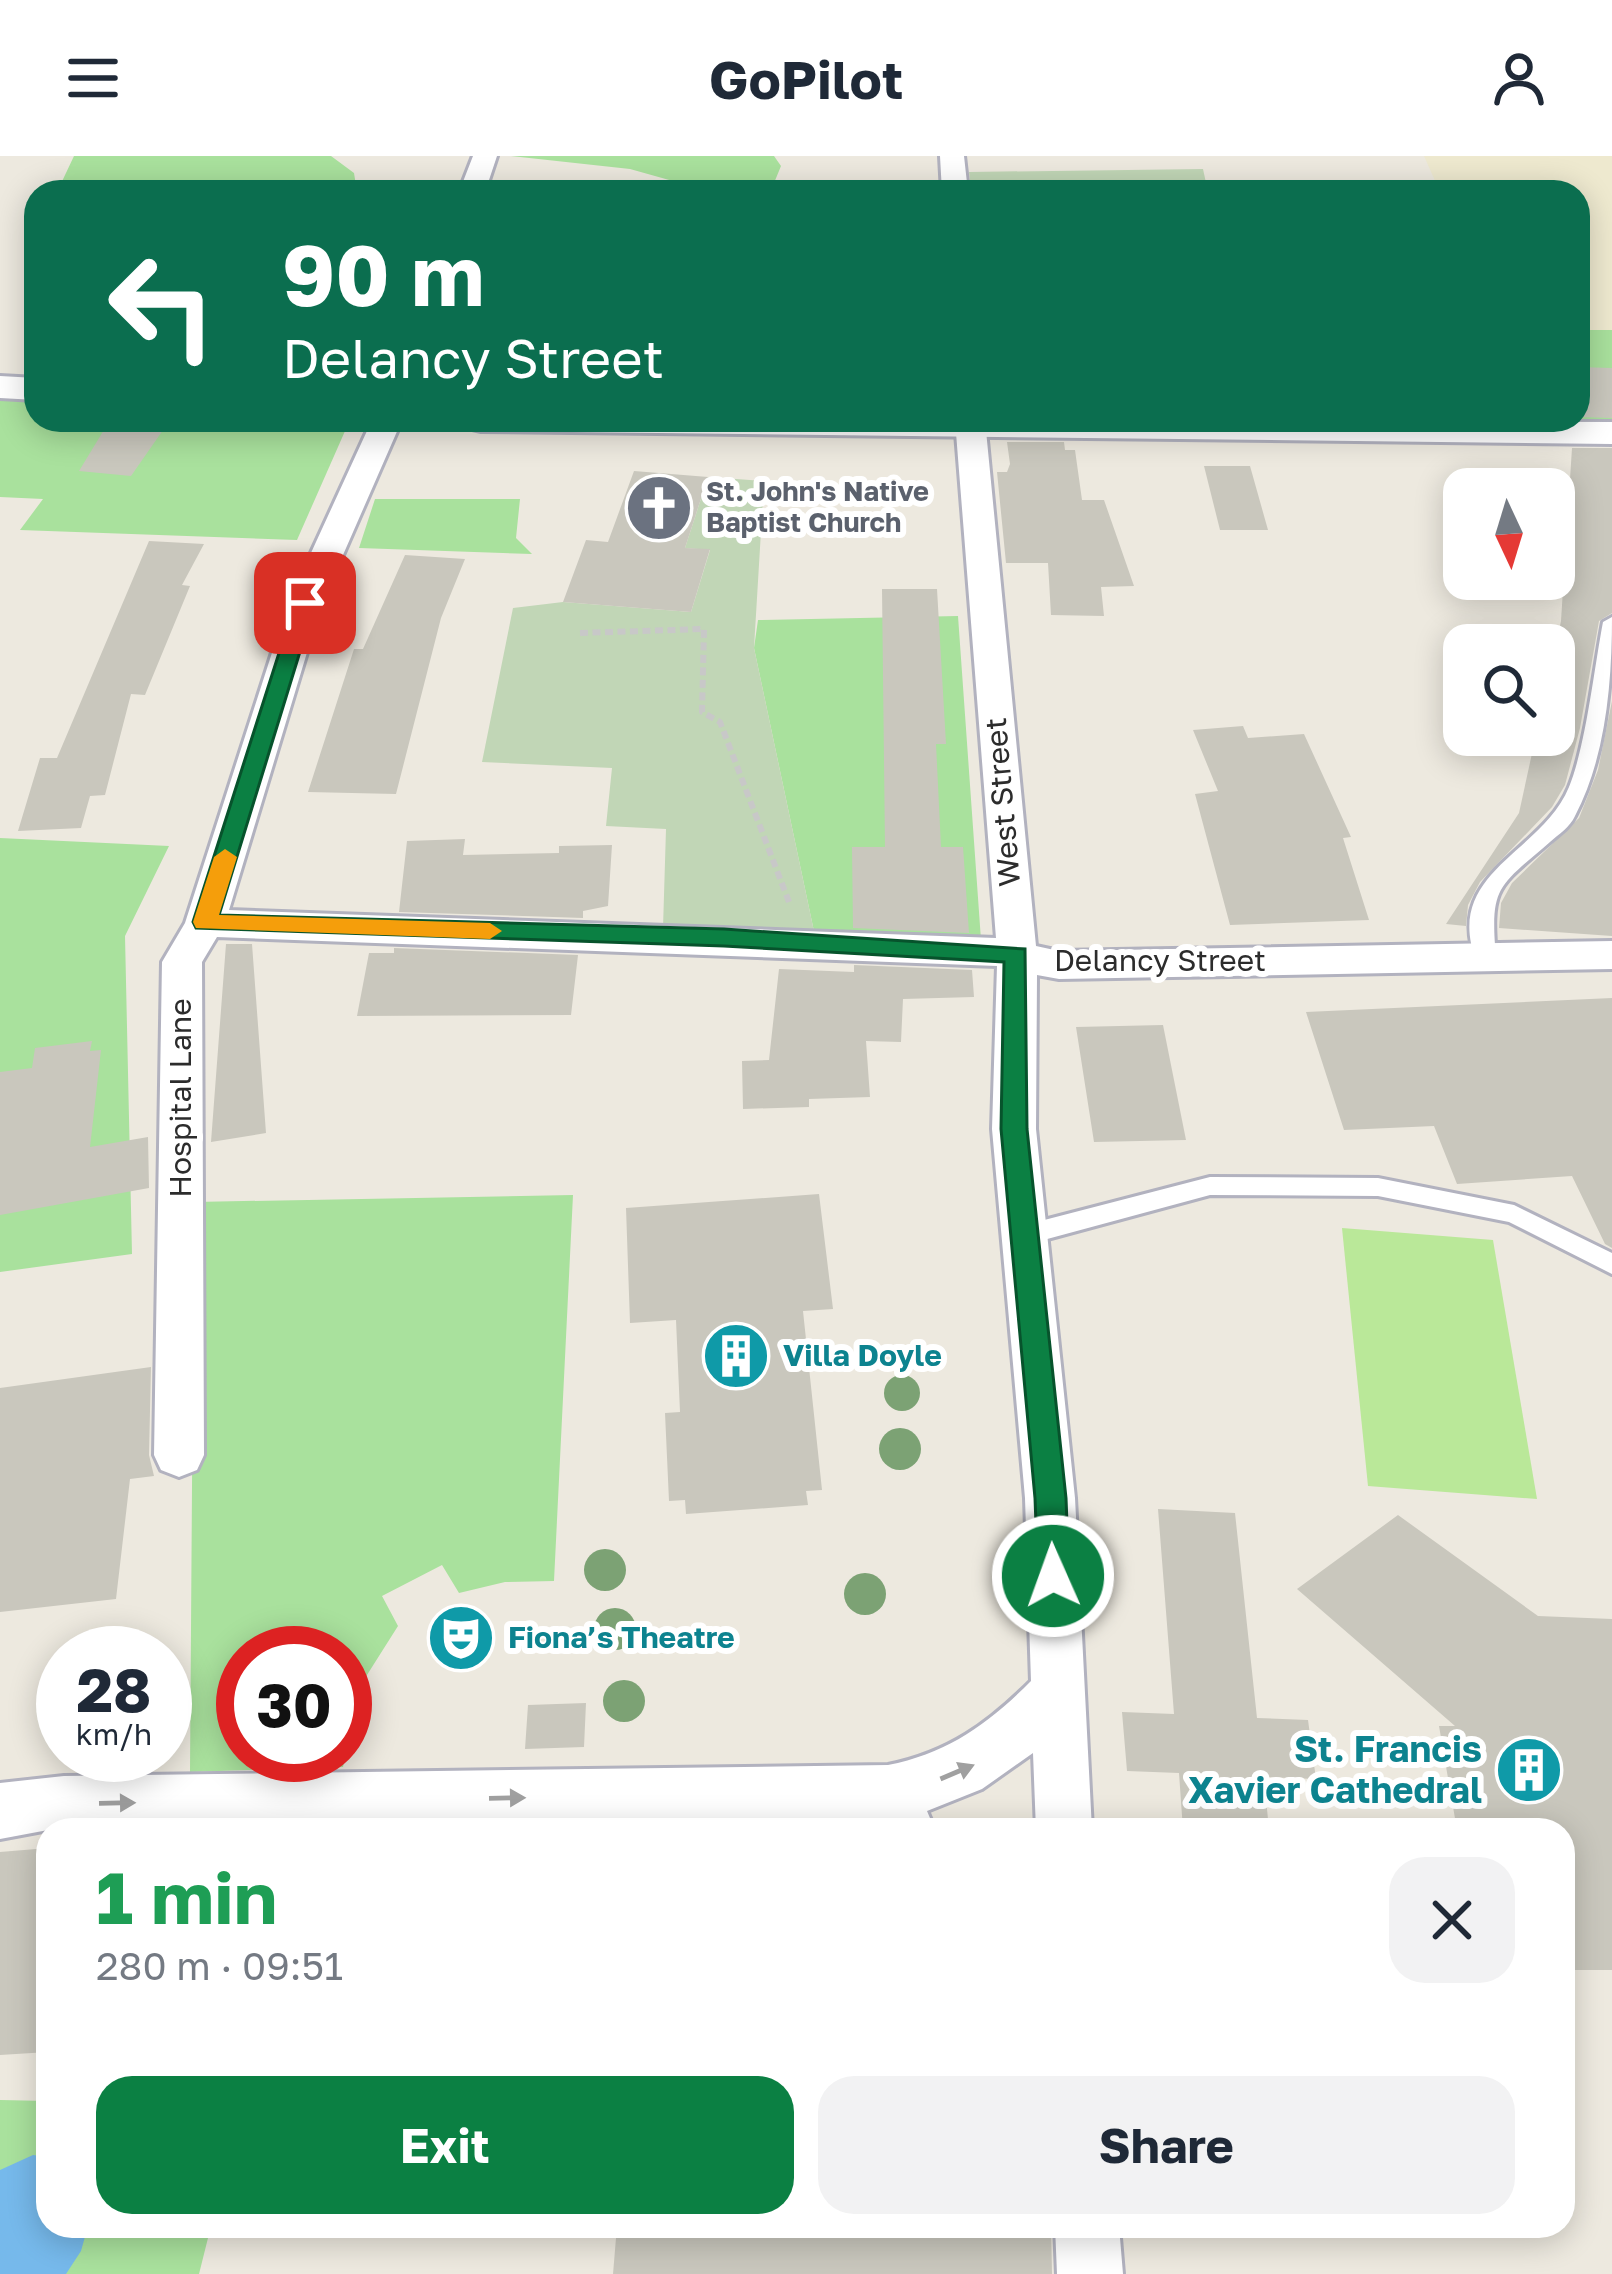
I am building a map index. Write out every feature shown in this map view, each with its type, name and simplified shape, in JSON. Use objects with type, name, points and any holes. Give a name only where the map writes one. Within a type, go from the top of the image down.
[{"type":"street","name":"Hospital Lane","points":[[179,1455],[182,962],[205,922],[305,603],[382,432]]},
{"type":"street","name":"West Street","points":[[972,432],[1017,955],[1014,1129],[1050,1498],[1063,1818]]},
{"type":"street","points":[[1548,432],[1612,433]]},
{"type":"street","name":"Delancy Street","points":[[205,922],[805,943],[1017,955],[1059,965],[1612,955]]},
{"type":"street","points":[[0,1811],[64,1804],[844,1795],[910,1789],[983,1761],[1057,1692]]},
{"type":"street","points":[[844,1795],[885,1818]]},
{"type":"street","points":[[1088,2238],[1090,2274]]},
{"type":"lane","points":[[1485,958],[1481,908],[1498,876],[1564,819],[1581,782],[1612,622]]},
{"type":"lane","points":[[1024,1235],[1210,1186],[1378,1186],[1514,1214],[1612,1264]]},
{"type":"path","points":[[580,633],[704,629],[702,712],[720,722],[805,943]]},
{"type":"shaded area","points":[[1424,156],[1612,156],[1612,330],[1590,330],[1590,180],[1435,180]]},
{"type":"green space","points":[[74,156],[331,156],[354,173],[355,180],[63,180]]},
{"type":"green space","points":[[511,156],[774,156],[781,166],[775,180],[669,180],[630,169]]},
{"type":"green space","points":[[1203,169],[1205,180],[970,180],[969,172]]},
{"type":"green space","points":[[1590,330],[1612,330],[1612,420],[1590,420]]},
{"type":"green space","points":[[0,397],[24,399],[24,432],[345,432],[297,540],[20,530],[43,499],[0,497]]},
{"type":"green space","points":[[708,477],[764,481],[754,648],[815,936],[663,928],[666,829],[606,826],[612,768],[482,762],[513,608],[563,602],[691,612],[710,550],[685,548]]},
{"type":"green space","points":[[375,499],[520,499],[516,538],[532,554],[359,548]]},
{"type":"green space","points":[[958,616],[981,940],[815,936],[754,648],[758,620]]},
{"type":"green space","points":[[0,838],[169,846],[125,936],[132,1254],[0,1272]]},
{"type":"green space","points":[[573,1195],[554,1581],[505,1582],[459,1593],[442,1565],[382,1596],[398,1626],[372,1667],[372,1626],[216,1626],[216,1771],[192,1772],[194,1202]]},
{"type":"green space","points":[[1342,1228],[1493,1240],[1537,1499],[1368,1486]]},
{"type":"green space","points":[[0,2100],[36,2101],[36,2238],[208,2238],[199,2274],[0,2274]]},
{"type":"water","points":[[36,2155],[36,2238],[85,2238],[66,2274],[0,2274],[0,2170]]},
{"type":"building","points":[[1590,367],[1612,368],[1612,418],[1590,417]]},
{"type":"building","points":[[103,432],[162,432],[131,476],[79,471]]},
{"type":"building","points":[[1007,442],[1064,442],[1065,450],[1075,450],[1082,500],[1104,500],[1134,586],[1101,587],[1104,616],[1051,615],[1048,563],[1006,563],[997,472],[1007,472],[1010,464]]},
{"type":"building","points":[[1572,448],[1612,448],[1612,613],[1599,621],[1575,747],[1575,624],[1560,624],[1562,600],[1575,600],[1575,468],[1571,468]]},
{"type":"building","points":[[1204,466],[1250,466],[1268,530],[1220,530]]},
{"type":"building","name":"St. John's Native Baptist Church","points":[[634,471],[708,477],[685,548],[710,549],[691,612],[563,602],[586,540],[608,542]]},
{"type":"building","points":[[149,541],[204,544],[182,585],[190,586],[145,695],[131,694],[105,795],[90,796],[81,828],[18,831],[40,758],[57,758]]},
{"type":"building","points":[[405,555],[465,559],[441,618],[396,794],[308,792],[354,649],[363,649]]},
{"type":"building","points":[[882,589],[937,589],[946,744],[936,744],[941,847],[963,847],[969,933],[853,928],[852,847],[885,847]]},
{"type":"building","points":[[1612,701],[1612,936],[1499,928],[1501,903],[1512,883],[1579,818],[1598,770]]},
{"type":"building","points":[[1243,726],[1248,738],[1304,734],[1351,837],[1343,838],[1369,920],[1230,925],[1195,794],[1218,791],[1193,730]]},
{"type":"building","points":[[1531,756],[1573,756],[1565,785],[1552,807],[1480,882],[1468,905],[1466,926],[1446,924],[1519,813]]},
{"type":"building","points":[[465,839],[463,855],[559,853],[559,846],[612,845],[608,906],[583,911],[583,918],[399,912],[407,841]]},
{"type":"building","points":[[226,944],[252,944],[266,1133],[211,1142]]},
{"type":"building","points":[[394,948],[578,955],[571,1015],[357,1016],[369,953],[394,953]]},
{"type":"building","points":[[854,965],[972,970],[974,997],[903,999],[901,1042],[866,1041],[870,1097],[809,1099],[809,1107],[743,1109],[742,1061],[769,1060],[779,969],[854,972]]},
{"type":"building","points":[[1612,998],[1612,1248],[1605,1244],[1572,1176],[1457,1184],[1434,1126],[1344,1130],[1306,1012]]},
{"type":"building","points":[[1163,1025],[1186,1140],[1094,1142],[1076,1027]]},
{"type":"building","points":[[92,1041],[90,1051],[101,1050],[90,1147],[148,1137],[149,1188],[0,1215],[0,1072],[32,1068],[35,1048]]},
{"type":"building","name":"Villa Doyle","points":[[819,1194],[833,1309],[803,1311],[822,1490],[806,1491],[808,1505],[686,1514],[685,1500],[669,1501],[665,1413],[680,1412],[676,1320],[630,1323],[626,1208]]},
{"type":"building","points":[[151,1367],[149,1455],[154,1476],[130,1479],[116,1599],[0,1612],[0,1388]]},
{"type":"building","points":[[1158,1509],[1235,1513],[1257,1718],[1308,1720],[1316,1779],[1264,1777],[1268,1818],[1182,1818],[1179,1773],[1127,1771],[1122,1712],[1174,1714]]},
{"type":"building","name":"St. Francis Xavier Cathedral","points":[[1398,1515],[1538,1616],[1612,1619],[1612,1970],[1575,1970],[1575,1818],[1455,1818],[1439,1726],[1455,1726],[1297,1589]]},
{"type":"building","points":[[586,1703],[584,1747],[525,1749],[528,1705]]},
{"type":"building","points":[[36,1849],[36,2053],[0,2055],[0,1852]]},
{"type":"building","points":[[616,2238],[1051,2238],[1052,2274],[613,2274]]},
{"type":"slow traffic","points":[[225,857],[205,922],[490,931]]},
{"type":"place","name":"St. John's Native Baptist Church","points":[[659,508]]},
{"type":"place","name":"Villa Doyle","points":[[736,1356]]},
{"type":"place","name":"Fiona’s Theatre","points":[[461,1638]]},
{"type":"place","name":"St. Francis Xavier Cathedral","points":[[1529,1770]]},
{"type":"route","points":[[305,603],[205,922],[724,938],[1017,955],[1014,1129],[1050,1498],[1053,1576]]}]
